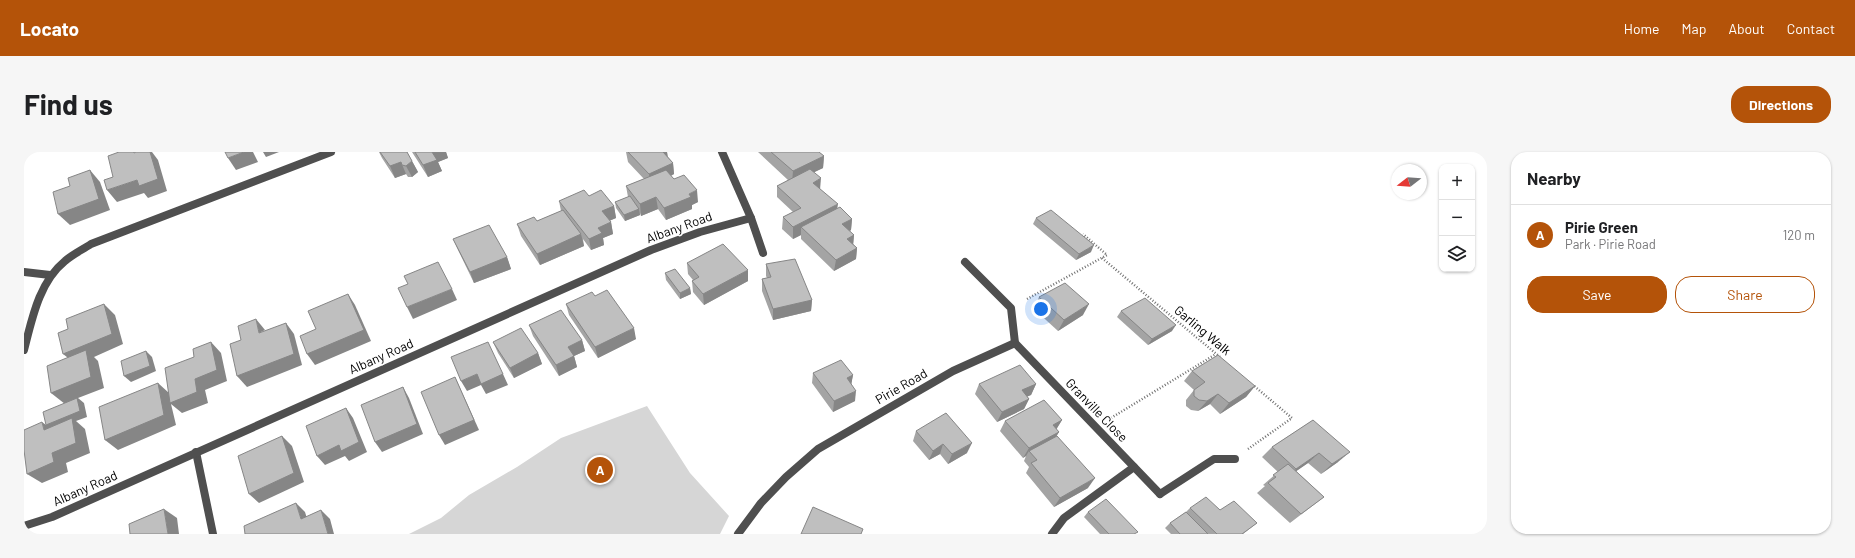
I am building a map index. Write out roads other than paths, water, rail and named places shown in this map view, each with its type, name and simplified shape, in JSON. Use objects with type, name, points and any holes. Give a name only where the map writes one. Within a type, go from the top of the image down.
[{"type":"street","points":[[24,350],[41,293],[50,275],[64,261],[91,244],[331,152]]},
{"type":"street","points":[[722,152],[751,218],[763,253]]},
{"type":"street","name":"Albany Road","points":[[24,526],[52,517],[651,250],[700,232],[751,218]]},
{"type":"street","points":[[965,262],[1011,308],[1016,343]]},
{"type":"street","points":[[24,272],[50,275]]},
{"type":"street","name":"Granville Close","points":[[1016,343],[1095,428],[1160,494],[1214,459],[1235,459]]},
{"type":"street","name":"Pirie Road","points":[[738,534],[761,503],[786,477],[818,450],[952,371],[1016,343]]},
{"type":"street","points":[[196,452],[213,534]]},
{"type":"street","points":[[1052,534],[1064,518],[1134,467]]},
{"type":"place","name":"Pirie Green","points":[[600,470]]}]
